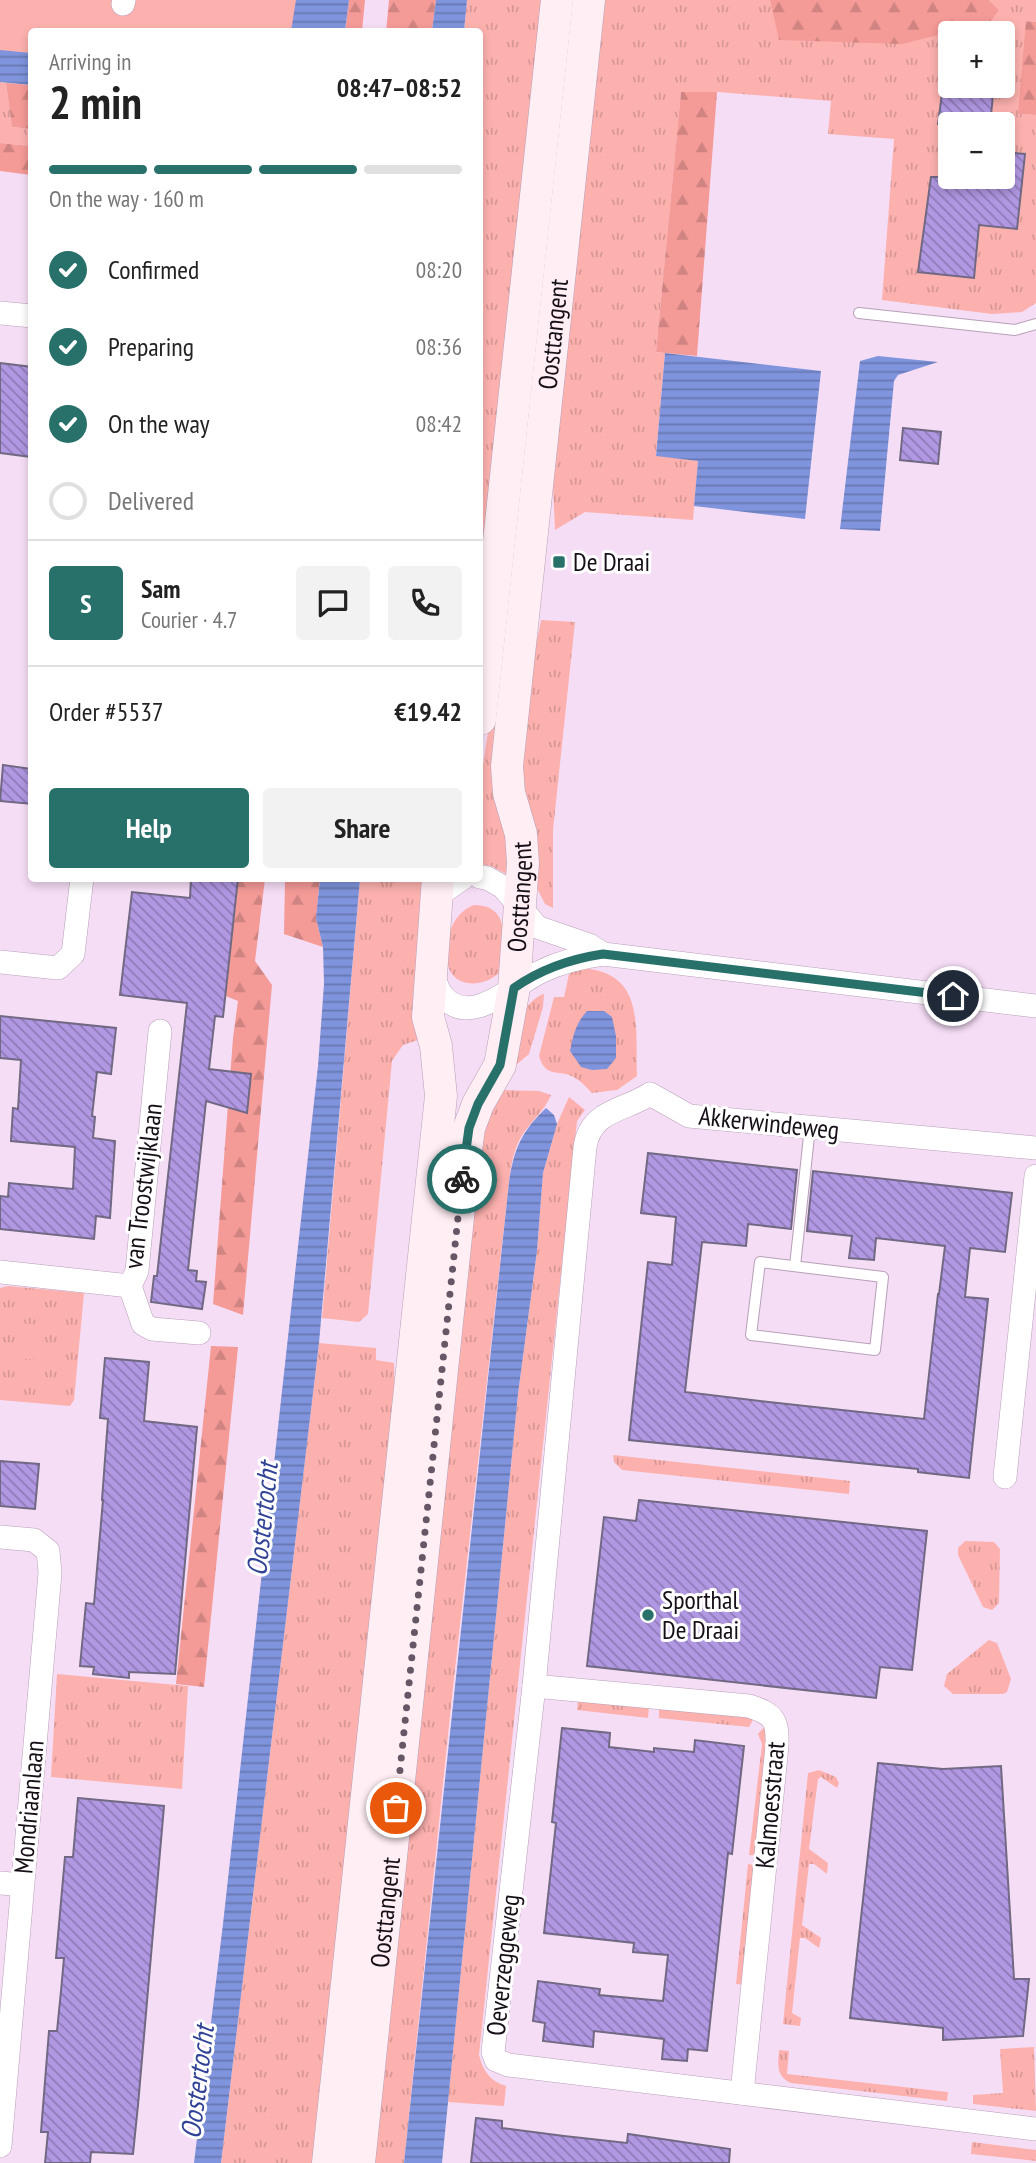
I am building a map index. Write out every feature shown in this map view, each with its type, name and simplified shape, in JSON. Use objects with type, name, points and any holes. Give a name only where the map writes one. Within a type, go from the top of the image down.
[{"type":"main road","name":"Oosttangent","points":[[483,691],[556,0]]},
{"type":"main road","name":"Oosttangent","points":[[359,2163],[462,1179],[469,1128],[478,1104],[500,1065],[514,988],[523,863],[521,834],[509,793],[507,766],[589,0]]},
{"type":"main road","name":"Oosttangent","points":[[328,2163],[441,1097],[436,1046],[428,1017],[438,887]]},
{"type":"street","points":[[0,313],[28,316]]},
{"type":"street","points":[[483,877],[503,887],[537,927],[589,945],[603,954]]},
{"type":"street","points":[[0,962],[58,968],[73,954],[82,882]]},
{"type":"street","points":[[431,968],[441,994],[458,1006],[470,1008],[484,1006],[542,971],[568,961],[603,954],[1036,1006]]},
{"type":"street","name":"van Troostwijklaan","points":[[160,1031],[137,1271],[130,1286],[143,1324],[152,1329],[199,1332]]},
{"type":"street","name":"Akkerwindeweg","points":[[557,1452],[585,1147],[590,1130],[610,1112],[635,1104],[650,1094],[689,1116],[1036,1149]]},
{"type":"street","points":[[1005,1477],[1036,1176]]},
{"type":"street","points":[[0,1272],[130,1286]]},
{"type":"street","name":"Oeverzeggeweg","points":[[557,1452],[534,1686],[493,2044],[496,2060],[508,2065],[1036,2129]]},
{"type":"street","name":"Mondriaanlaan","points":[[0,1537],[34,1540],[48,1551],[50,1573],[11,1884],[0,2146]]},
{"type":"street","name":"Kalmoesstraat","points":[[534,1686],[749,1706],[765,1711],[774,1719],[778,1731],[742,2093]]},
{"type":"lane","points":[[859,313],[1015,330],[1036,324]]},
{"type":"lane","points":[[795,1266],[810,1128]]},
{"type":"lane","points":[[760,1262],[795,1266],[883,1277],[874,1350],[751,1335],[760,1262]]},
{"type":"green space","points":[[0,0],[335,0],[334,28],[28,28],[28,77],[0,73]]},
{"type":"green space","points":[[349,0],[365,0],[362,28],[346,28]]},
{"type":"green space","points":[[389,0],[436,0],[432,28],[386,28]]},
{"type":"green space","points":[[467,0],[547,0],[483,598],[483,28],[464,28]]},
{"type":"green space","points":[[603,0],[770,0],[780,40],[999,10],[989,0],[1036,0],[1036,22],[1027,21],[1019,114],[1036,115],[1036,303],[1022,312],[992,314],[882,300],[894,139],[828,134],[831,101],[717,92],[681,92],[656,352],[665,353],[656,455],[698,461],[693,520],[585,512],[555,530],[552,464]]},
{"type":"green space","points":[[770,0],[989,0],[999,10],[991,21],[938,21],[938,35],[902,44],[779,40]]},
{"type":"green space","points":[[1026,21],[1036,22],[1036,115],[1018,114]]},
{"type":"green space","points":[[0,82],[6,83],[12,127],[28,129],[28,146],[0,143]]},
{"type":"green space","points":[[6,83],[28,85],[28,129],[12,127]]},
{"type":"green space","points":[[681,92],[717,92],[697,356],[656,352]]},
{"type":"green space","points":[[0,143],[28,146],[28,175],[0,171]]},
{"type":"green space","points":[[541,620],[575,622],[553,830],[553,908],[545,904],[535,884],[516,746]]},
{"type":"green space","points":[[489,725],[505,727],[512,837],[508,875],[483,865],[483,765]]},
{"type":"green space","points":[[226,882],[265,882],[255,961],[272,985],[243,1315],[213,1304],[238,1001],[211,990]]},
{"type":"green space","points":[[285,882],[320,882],[316,918],[323,947],[284,934]]},
{"type":"green space","points":[[360,882],[424,882],[413,997],[413,1014],[421,1039],[403,1045],[392,1061],[368,1314],[359,1322],[322,1318]]},
{"type":"green space","points":[[474,905],[487,907],[495,912],[501,920],[503,940],[499,973],[485,981],[468,983],[455,977],[450,970],[446,953],[448,936],[455,921],[460,914]]},
{"type":"green space","points":[[581,968],[602,972],[617,980],[627,991],[633,1005],[637,1076],[617,1090],[592,1093],[575,1078],[545,1068],[539,1056],[554,997],[564,997],[569,974]]},
{"type":"green space","points":[[544,994],[543,1007],[529,1054],[509,1071],[522,1016],[535,999]]},
{"type":"green space","points":[[503,1090],[539,1091],[551,1095],[518,1142],[510,1176],[404,2163],[372,2163],[481,1132]]},
{"type":"green space","points":[[569,1097],[585,1110],[577,1121],[479,2055],[488,2075],[506,2086],[504,2106],[448,2102],[518,1394],[537,1251],[543,1173],[557,1124]]},
{"type":"green space","points":[[8,1286],[84,1293],[74,1400],[70,1406],[0,1400],[0,1288]]},
{"type":"green space","points":[[18,1323],[44,1325],[41,1360],[15,1358]]},
{"type":"green space","points":[[319,1343],[376,1348],[376,1360],[394,1363],[395,1418],[316,2163],[221,2163]]},
{"type":"green space","points":[[211,1346],[238,1347],[204,1687],[176,1684]]},
{"type":"green space","points":[[613,1455],[850,1481],[849,1494],[622,1470],[614,1462]]},
{"type":"green space","points":[[965,1541],[994,1542],[1000,1549],[999,1603],[992,1610],[983,1607],[958,1555],[958,1548]]},
{"type":"green space","points":[[989,1640],[997,1643],[1011,1679],[1007,1692],[953,1694],[944,1686],[947,1674]]},
{"type":"green space","points":[[57,1674],[188,1686],[182,1789],[51,1777]]},
{"type":"green space","points":[[578,1698],[649,1706],[648,1718],[577,1710]]},
{"type":"green space","points":[[659,1708],[754,1718],[749,1727],[659,1718]]},
{"type":"green space","points":[[765,1726],[771,1734],[760,1856],[749,1855],[762,1744],[758,1734]]},
{"type":"green space","points":[[819,1770],[836,1777],[839,1783],[837,1788],[821,1777],[818,1779],[809,1849],[828,1863],[827,1874],[814,1864],[809,1864],[802,1925],[821,1938],[819,1948],[805,1938],[800,1938],[792,2013],[801,2018],[800,2026],[783,2024],[808,1773]]},
{"type":"green space","points":[[748,1864],[759,1866],[746,1985],[736,1984]]},
{"type":"green space","points":[[1034,2047],[1036,2111],[973,2104],[973,2095],[1003,2093],[1000,2049]]},
{"type":"green space","points":[[779,2050],[789,2051],[787,2074],[948,2092],[947,2101],[791,2083],[780,2073]]},
{"type":"green space","points":[[972,2142],[1036,2150],[1036,2161],[971,2154]]},
{"type":"water","points":[[296,0],[349,0],[345,28],[291,28]]},
{"type":"water","points":[[436,0],[467,0],[464,28],[432,28]]},
{"type":"water","points":[[0,50],[28,53],[28,85],[0,82]]},
{"type":"water","points":[[665,353],[821,371],[805,519],[694,506],[698,461],[656,456]]},
{"type":"water","points":[[878,356],[938,362],[898,375],[894,381],[880,531],[840,529],[860,361]]},
{"type":"water","points":[[320,882],[360,882],[319,1343],[221,2163],[194,2163],[318,1066],[324,984],[323,947],[316,918]]},
{"type":"water","points":[[587,1011],[604,1011],[612,1017],[616,1036],[616,1058],[607,1069],[592,1070],[581,1067],[570,1051],[578,1025]]},
{"type":"water","points":[[546,1108],[554,1115],[557,1124],[543,1173],[537,1251],[518,1394],[442,2163],[404,2163],[509,1182],[520,1142],[530,1125]]},
{"type":"building","points":[[941,98],[993,98],[991,112],[940,112]]},
{"type":"building","points":[[1015,153],[1025,154],[1017,229],[979,225],[974,278],[918,272],[931,177],[938,177],[938,189],[1015,189]]},
{"type":"building","points":[[0,363],[28,366],[28,456],[0,453]]},
{"type":"building","points":[[903,428],[941,432],[938,464],[900,460]]},
{"type":"building","points":[[3,765],[28,768],[28,804],[0,801]]},
{"type":"building","points":[[191,882],[238,882],[223,1017],[215,1016],[209,1069],[251,1074],[247,1113],[206,1101],[188,1270],[197,1271],[196,1281],[206,1282],[202,1309],[151,1302],[154,1276],[157,1276],[187,1003],[120,995],[132,892],[190,898]]},
{"type":"building","points":[[0,1016],[116,1028],[111,1074],[97,1072],[92,1116],[95,1117],[93,1138],[115,1141],[110,1218],[96,1216],[94,1239],[0,1229],[0,1196],[8,1197],[9,1183],[73,1189],[75,1147],[11,1141],[13,1108],[18,1109],[21,1060],[0,1058]]},
{"type":"building","points":[[648,1153],[797,1170],[791,1229],[748,1224],[746,1246],[702,1242],[685,1392],[760,1401],[924,1419],[945,1246],[876,1238],[874,1260],[849,1258],[852,1236],[807,1231],[813,1171],[1012,1193],[1005,1252],[970,1248],[965,1297],[988,1299],[969,1478],[918,1472],[918,1469],[629,1440],[648,1262],[672,1265],[676,1217],[641,1213]]},
{"type":"building","points":[[105,1358],[149,1362],[144,1421],[197,1427],[175,1674],[129,1672],[129,1678],[93,1674],[94,1667],[80,1666],[86,1603],[94,1604],[103,1500],[108,1419],[100,1418]]},
{"type":"building","points":[[0,1461],[39,1464],[35,1509],[0,1506]]},
{"type":"building","points":[[639,1500],[927,1531],[912,1670],[880,1667],[876,1698],[587,1666],[604,1517],[636,1521]]},
{"type":"building","points":[[562,1728],[610,1733],[609,1747],[654,1752],[654,1748],[694,1752],[695,1740],[744,1746],[732,1854],[728,1853],[707,2051],[688,2049],[687,2061],[662,2059],[664,2039],[594,2031],[593,2047],[543,2041],[545,2023],[533,2021],[538,1981],[600,1989],[599,1995],[663,2001],[668,1955],[633,1952],[634,1943],[544,1933],[556,1823],[552,1822]]},
{"type":"building","points":[[878,1763],[943,1769],[1001,1766],[1014,1979],[1029,1979],[1023,2036],[943,2040],[943,2028],[850,2018]]},
{"type":"building","points":[[78,1798],[164,1806],[138,2105],[133,2154],[91,2152],[90,2163],[45,2163],[48,2132],[41,2132],[49,2031],[57,2031],[64,1958],[56,1958],[65,1857],[73,1857]]},
{"type":"building","points":[[476,2118],[502,2121],[502,2128],[564,2136],[627,2143],[628,2134],[730,2149],[729,2163],[471,2163]]},
{"type":"way so far","points":[[396,1808],[462,1179]]},
{"type":"place","name":"De Draai","points":[[559,562]]},
{"type":"place","name":"Sporthal De Draai","points":[[648,1615]]},
{"type":"route","points":[[462,1179],[469,1128],[478,1104],[500,1065],[514,988],[528,978],[568,961],[603,954],[639,957],[953,996]]},
{"type":"water label","name":"Oostertocht","points":[[262,1519]]},
{"type":"water label","name":"Oostertocht","points":[[197,2082]]}]
